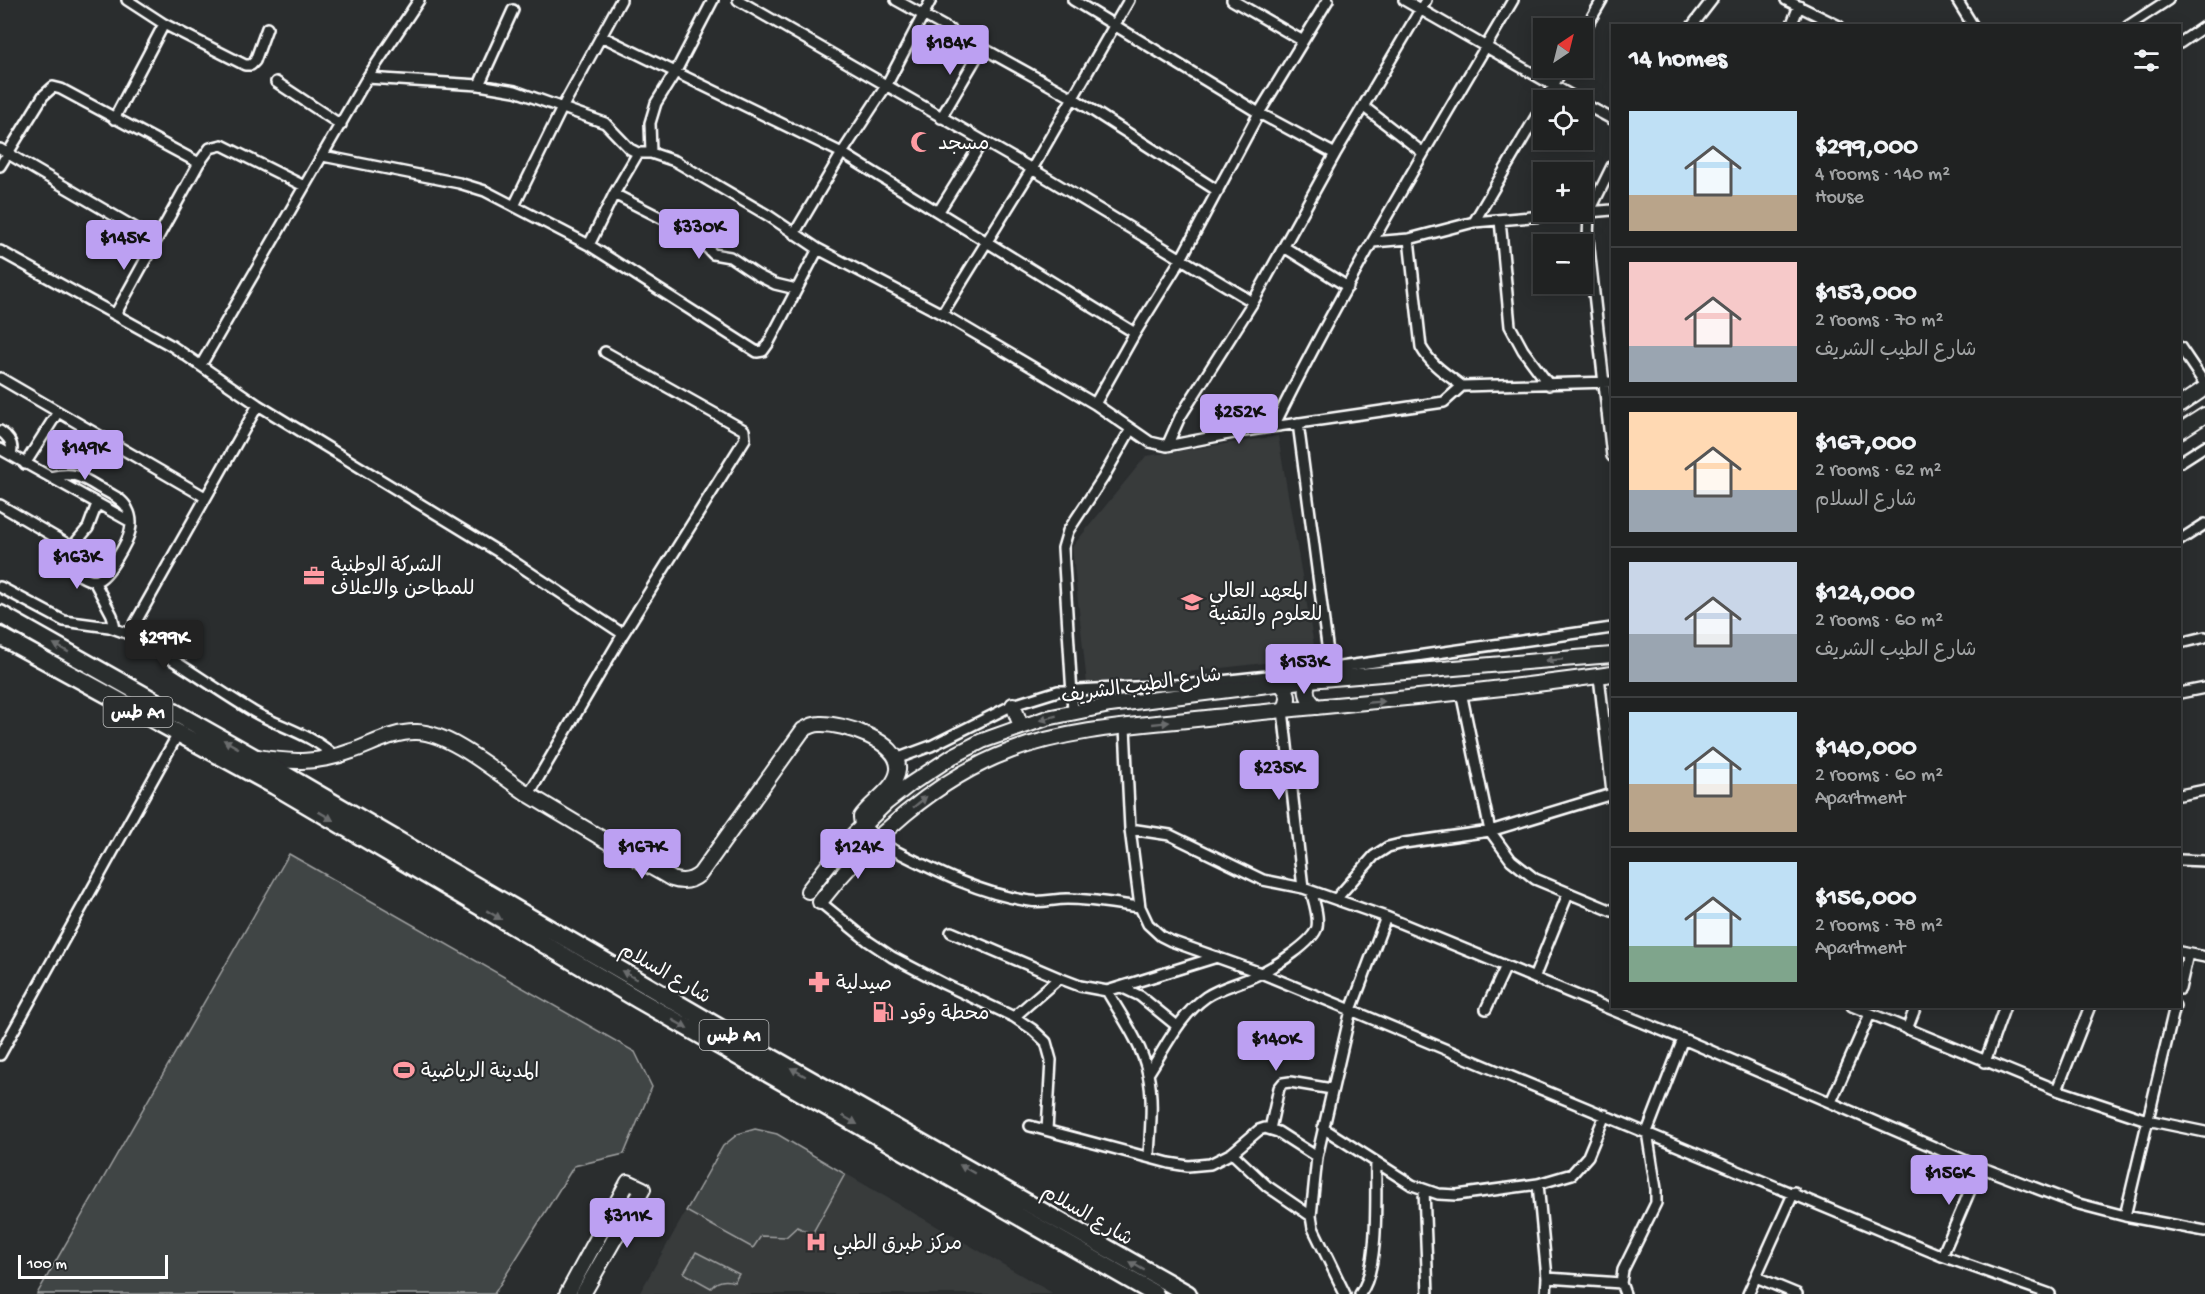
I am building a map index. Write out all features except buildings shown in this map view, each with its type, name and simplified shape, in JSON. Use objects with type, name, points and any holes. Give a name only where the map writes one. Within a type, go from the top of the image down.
[{"type":"highway","name":"طس A1","points":[[0,614],[252,756],[279,780]]},
{"type":"highway","name":"طس A1","points":[[0,636],[178,734],[279,780]]},
{"type":"highway","name":"شارع السلام","points":[[279,780],[639,1000],[1155,1294]]},
{"type":"highway","name":"شارع السلام","points":[[279,780],[1188,1294]]},
{"type":"main road","points":[[2181,404],[2205,386]]},
{"type":"main road","points":[[2181,430],[2205,415]]},
{"type":"main road","name":"شارع الطيب الشريف","points":[[808,891],[840,849],[897,794],[932,769],[982,741],[1021,726],[1073,711],[1309,680],[1611,655]]},
{"type":"main road","name":"شارع الطيب الشريف","points":[[820,902],[843,873],[928,796],[1000,755],[1063,735],[1283,710],[1428,698],[1606,675]]},
{"type":"main road","points":[[1309,680],[1306,692],[1308,698],[1317,707]]},
{"type":"main road","points":[[1280,684],[1286,689],[1288,696],[1283,710]]},
{"type":"main road","points":[[1013,705],[1021,726]]},
{"type":"main road","points":[[252,756],[298,762],[335,756],[394,735],[410,732],[428,733],[455,745],[529,794],[672,879],[687,881],[696,877],[703,870],[800,734],[807,727],[822,724],[864,734],[886,745],[896,759],[898,766],[895,779],[863,814],[861,821],[862,826],[876,841]]},
{"type":"main road","points":[[567,1294],[628,1182],[643,1189],[583,1294]]},
{"type":"street","points":[[127,0],[164,24],[245,65],[251,65],[255,61],[267,28]]},
{"type":"street","points":[[201,365],[367,78],[419,0]]},
{"type":"street","points":[[514,206],[562,108],[621,0]]},
{"type":"street","points":[[651,153],[652,115],[662,91],[676,71],[713,0]]},
{"type":"street","points":[[738,0],[1032,169],[1253,302]]},
{"type":"street","points":[[896,0],[1073,98],[1218,191]]},
{"type":"street","points":[[794,234],[842,153],[886,86],[931,0]]},
{"type":"street","points":[[1073,0],[1259,113],[1335,154]]},
{"type":"street","points":[[942,314],[1032,169],[1129,0]]},
{"type":"street","points":[[1232,0],[1303,41]]},
{"type":"street","points":[[1095,404],[1180,259],[1259,113],[1328,0]]},
{"type":"street","points":[[1404,0],[1560,90]]},
{"type":"street","points":[[1167,446],[1180,417],[1253,302],[1335,154],[1426,0]]},
{"type":"street","points":[[1274,426],[1306,360],[1422,152],[1513,0]]},
{"type":"street","points":[[1591,18],[1602,0]]},
{"type":"street","points":[[1694,24],[1712,0]]},
{"type":"street","points":[[1786,0],[1835,24]]},
{"type":"street","points":[[1957,0],[1971,24]]},
{"type":"street","points":[[2130,24],[2156,3],[2168,0]]},
{"type":"street","points":[[1792,24],[1799,6]]},
{"type":"street","points":[[479,85],[513,10]]},
{"type":"street","points":[[114,119],[164,24]]},
{"type":"street","points":[[2181,42],[2205,27]]},
{"type":"street","points":[[601,36],[842,153],[1135,333]]},
{"type":"street","points":[[941,118],[982,48]]},
{"type":"street","points":[[367,78],[479,85],[515,91],[608,125],[625,145],[638,153],[651,153],[675,161],[769,216],[818,249],[942,314],[1095,404],[1150,442],[1167,446],[1274,426],[1444,402],[1462,386]]},
{"type":"street","points":[[1551,90],[1557,78]]},
{"type":"street","points":[[276,82],[340,125]]},
{"type":"street","points":[[0,166],[3,151],[43,96],[53,87],[61,89],[199,164]]},
{"type":"street","points":[[1364,107],[1422,152]]},
{"type":"street","points":[[1593,109],[1611,118]]},
{"type":"street","points":[[1474,222],[1533,121]]},
{"type":"street","points":[[939,211],[982,142]]},
{"type":"street","points":[[115,315],[205,153],[210,148],[222,145],[304,186]]},
{"type":"street","points":[[3,151],[156,240]]},
{"type":"street","points":[[590,245],[614,194],[638,153]]},
{"type":"street","points":[[322,156],[459,183],[485,191],[590,245],[757,352],[763,351],[768,344],[818,249]]},
{"type":"street","points":[[1593,205],[1611,168]]},
{"type":"street","points":[[614,194],[687,231],[700,240],[712,254],[730,256],[757,275],[775,284],[796,289]]},
{"type":"street","points":[[1593,212],[1611,210]]},
{"type":"street","points":[[1373,242],[1409,239],[1474,222],[1533,217]]},
{"type":"street","points":[[1500,220],[1510,326],[1523,350],[1549,385]]},
{"type":"street","points":[[1589,222],[1589,255],[1608,382],[1611,438]]},
{"type":"street","points":[[1409,239],[1421,347],[1436,367],[1462,386],[1608,382]]},
{"type":"street","points":[[1284,247],[1348,287]]},
{"type":"street","points":[[0,251],[172,346],[258,405],[494,549],[623,634]]},
{"type":"street","points":[[2181,349],[2205,386]]},
{"type":"street","points":[[529,794],[623,634],[740,448],[746,434],[733,423],[605,352]]},
{"type":"street","points":[[0,378],[205,497]]},
{"type":"street","points":[[129,634],[258,405]]},
{"type":"street","points":[[25,464],[58,412]]},
{"type":"street","points":[[1298,423],[1330,668]]},
{"type":"street","points":[[1073,711],[1063,548],[1068,531],[1103,478],[1131,429]]},
{"type":"street","points":[[0,431],[9,439],[11,455]]},
{"type":"street","points":[[2181,461],[2205,446]]},
{"type":"street","points":[[0,449],[131,522]]},
{"type":"street","points":[[2,510],[63,541],[71,548],[77,573],[94,581],[101,579],[107,574],[128,539],[131,522],[128,510],[121,501],[83,478],[66,474],[50,477]]},
{"type":"street","points":[[71,548],[87,528],[97,504]]},
{"type":"street","points":[[2181,539],[2205,524]]},
{"type":"street","points":[[94,581],[112,615],[115,629]]},
{"type":"street","points":[[0,587],[64,621],[115,629],[129,634],[249,709],[324,746],[335,756]]},
{"type":"street","points":[[896,759],[931,746],[1013,705],[1034,697],[1071,689],[1192,684],[1330,668],[1611,628]]},
{"type":"street","points":[[2181,643],[2205,637]]},
{"type":"street","points":[[1606,675],[1611,773]]},
{"type":"street","points":[[2181,693],[2205,688]]},
{"type":"street","points":[[1461,692],[1490,831],[1511,860],[1535,879],[1611,911]]},
{"type":"street","points":[[1148,1074],[1177,1026],[1207,996],[1261,973],[1309,941],[1317,930],[1318,920],[1307,890],[1283,710]]},
{"type":"street","points":[[1125,728],[1130,829],[1140,907],[1148,924],[1161,936],[1261,973],[1794,1192],[2019,1290],[2050,1294]]},
{"type":"street","points":[[0,1055],[178,734]]},
{"type":"street","points":[[2181,795],[2205,790]]},
{"type":"street","points":[[1336,899],[1374,856],[1388,847],[1490,831],[1611,793]]},
{"type":"street","points":[[1130,829],[1170,835],[1257,878],[1307,890],[1386,917],[1683,1038],[1980,1167],[2075,1203],[2125,1216],[2205,1232]]},
{"type":"street","points":[[876,841],[942,873],[980,888],[1018,899],[1033,902],[1080,900],[1140,907]]},
{"type":"street","points":[[2181,860],[2205,861]]},
{"type":"street","points":[[1534,978],[1568,894]]},
{"type":"street","points":[[820,902],[868,941],[892,957],[1014,1017],[1040,1035],[1050,1051],[1051,1060],[1047,1130]]},
{"type":"street","points":[[1345,1294],[1320,1245],[1311,1216],[1317,1157],[1351,1010],[1386,917]]},
{"type":"street","points":[[951,932],[1080,986],[1107,991],[1217,957]]},
{"type":"street","points":[[2181,980],[2184,953],[2205,957]]},
{"type":"street","points":[[1486,1009],[1506,966]]},
{"type":"street","points":[[1014,1017],[1059,978]]},
{"type":"street","points":[[1121,987],[1140,996],[1177,1026]]},
{"type":"street","points":[[1107,991],[1137,1042],[1148,1074],[1149,1157]]},
{"type":"street","points":[[1856,1008],[2057,1090],[2147,1120],[2205,1132]]},
{"type":"street","points":[[1907,1029],[1915,1008]]},
{"type":"street","points":[[1985,1062],[2005,1008]]},
{"type":"street","points":[[2057,1090],[2089,1008]]},
{"type":"street","points":[[2125,1216],[2175,1008]]},
{"type":"street","points":[[1831,1102],[1870,1014]]},
{"type":"street","points":[[1624,1294],[1620,1283],[1623,1270],[1656,1203],[1647,1132],[1683,1038]]},
{"type":"street","points":[[1270,1129],[1279,1088],[1284,1083],[1332,1089]]},
{"type":"street","points":[[1323,1128],[1424,1190],[1438,1194],[1457,1195],[1538,1184],[1572,1174],[1581,1166],[1597,1138],[1605,1115]]},
{"type":"street","points":[[1030,1126],[1188,1166],[1210,1164],[1232,1153],[1258,1130],[1270,1129],[1317,1157]]},
{"type":"street","points":[[1232,1153],[1267,1186],[1311,1216]]},
{"type":"street","points":[[1360,1294],[1369,1277],[1373,1254],[1376,1162]]},
{"type":"street","points":[[1942,1256],[1980,1167]]},
{"type":"street","points":[[1538,1184],[1547,1278],[1546,1294]]},
{"type":"street","points":[[1424,1190],[1428,1294]]},
{"type":"street","points":[[1748,1294],[1794,1192]]},
{"type":"street","points":[[1756,1277],[1797,1294]]},
{"type":"street","points":[[1547,1278],[1620,1283]]},
{"type":"shaded area","name":"المعهد العالي للعلوم والتقنية","points":[[1278,436],[1316,657],[1087,684],[1072,547],[1146,456]]},
{"type":"shaded area","name":"المدينة الرياضية","points":[[289,854],[635,1052],[652,1087],[624,1154],[574,1166],[494,1294],[37,1294]]},
{"type":"shaded area","name":"مركز طبرق الطبي","points":[[755,1129],[777,1134],[1054,1294],[639,1294],[723,1146],[738,1134]]},
{"type":"shaded area","points":[[755,1129],[777,1134],[845,1174],[812,1234],[797,1227],[786,1237],[761,1236],[753,1248],[686,1211],[723,1146],[738,1134]]},
{"type":"shaded area","points":[[696,1252],[739,1274],[734,1282],[721,1281],[711,1288],[684,1273]]},
{"type":"place","name":"مسجد","points":[[921,142]]},
{"type":"place","name":"الشركة الوطنية للمطاحن والاعلاف","points":[[314,576]]},
{"type":"place","name":"المعهد العالي للعلوم والتقنية","points":[[1192,602]]},
{"type":"place","name":"صيدلية","points":[[819,982]]},
{"type":"place","name":"محطة وقود","points":[[883,1012]]},
{"type":"place","name":"المدينة الرياضية","points":[[404,1070]]},
{"type":"place","name":"مركز طبرق الطبي","points":[[816,1242]]}]
